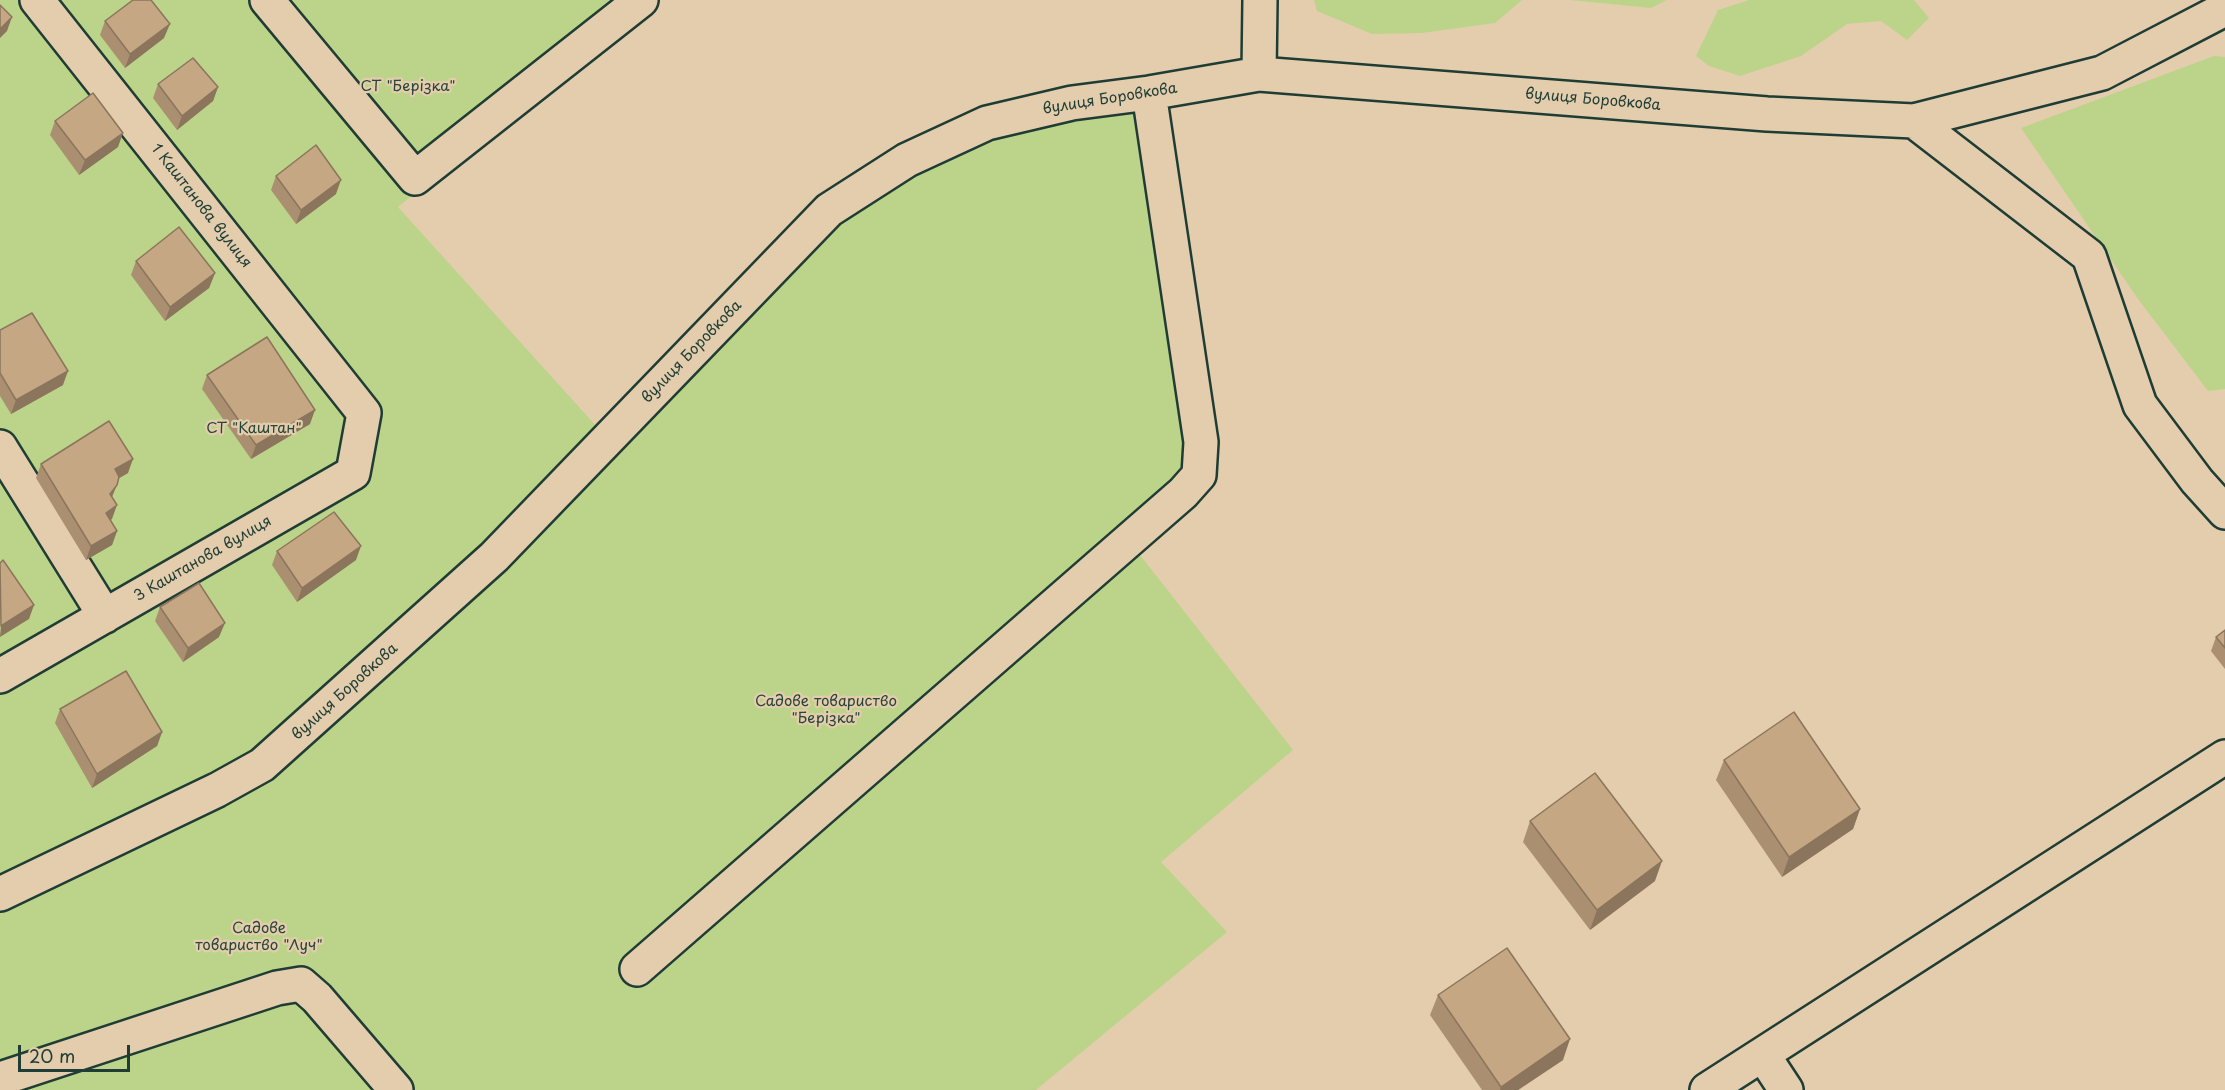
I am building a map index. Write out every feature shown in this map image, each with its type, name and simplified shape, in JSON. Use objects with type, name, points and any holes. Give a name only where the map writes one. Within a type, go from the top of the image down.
[{"type":"street","name":"1 Каштанова вулиця","points":[[37,0],[364,413]]},
{"type":"street","points":[[267,0],[415,178],[641,0]]},
{"type":"street","points":[[1259,74],[1260,0]]},
{"type":"street","name":"вулиця Боровкова","points":[[0,894],[217,790],[262,765],[494,557],[829,210],[907,160],[987,123],[1072,103],[1149,93],[1259,74],[1767,114],[1914,121],[2102,73],[2225,9]]},
{"type":"street","points":[[637,969],[1183,493],[1199,476],[1201,442],[1149,93]]},
{"type":"street","points":[[1914,121],[2089,256],[2140,405],[2197,481],[2225,512]]},
{"type":"street","name":"3 Каштанова вулиця","points":[[0,676],[353,472],[364,413]]},
{"type":"street","points":[[0,447],[105,616]]},
{"type":"street","points":[[1707,1090],[2225,757]]},
{"type":"street","points":[[0,1079],[277,988],[301,984],[317,998],[396,1090]]},
{"type":"street","points":[[1763,1055],[1786,1090]]},
{"type":"street","points":[[0,1087],[4,1090]]},
{"type":"green space","points":[[0,0],[655,0],[398,207],[608,439],[907,160],[1149,93],[1199,475],[1129,541],[1293,750],[1161,862],[1227,932],[1036,1090],[0,1090]]},
{"type":"green space","points":[[1314,0],[1522,0],[1495,23],[1422,33],[1372,34],[1317,11]]},
{"type":"green space","points":[[1570,0],[1667,0],[1651,8]]},
{"type":"green space","points":[[1749,0],[1914,0],[1929,18],[1907,40],[1881,21],[1847,24],[1801,56],[1740,76],[1709,66],[1696,56],[1718,10]]},
{"type":"green space","points":[[2214,56],[2225,57],[2225,389],[2208,391],[2138,299],[2021,128]]},
{"type":"building","points":[[133,0],[151,0],[170,24],[130,54],[105,21]]},
{"type":"building","points":[[0,5],[12,17],[0,29]]},
{"type":"building","points":[[193,58],[218,87],[182,116],[158,84]]},
{"type":"building","points":[[93,93],[123,133],[85,160],[55,121]]},
{"type":"building","points":[[316,145],[341,180],[301,210],[276,176]]},
{"type":"building","points":[[179,227],[215,273],[170,307],[136,261]]},
{"type":"building","points":[[32,313],[68,371],[16,400],[0,373],[0,330]]},
{"type":"building","points":[[267,337],[315,410],[256,445],[207,375]]},
{"type":"building","points":[[109,421],[133,459],[115,469],[119,477],[117,485],[110,494],[117,505],[106,513],[117,531],[91,546],[41,464]]},
{"type":"building","points":[[334,512],[361,546],[302,588],[277,551]]},
{"type":"building","points":[[3,560],[34,605],[1,626],[0,563]]},
{"type":"building","points":[[199,583],[225,623],[188,648],[160,607]]},
{"type":"building","points":[[2225,630],[2225,648],[2216,637]]},
{"type":"building","points":[[126,671],[162,732],[97,774],[60,709]]},
{"type":"building","points":[[1794,712],[1860,809],[1789,857],[1724,760]]},
{"type":"building","points":[[1595,773],[1662,861],[1597,910],[1530,821]]},
{"type":"building","points":[[1507,948],[1570,1039],[1501,1087],[1438,995]]},
{"type":"park label","name":"СТ \"Берізка\"","points":[[408,87]]},
{"type":"park label","name":"СТ \"Каштан\"","points":[[254,429]]},
{"type":"park label","name":"Садове товариство \"Берізка\"","points":[[826,710]]},
{"type":"park label","name":"Садове товариство \"Луч\"","points":[[259,938]]}]
